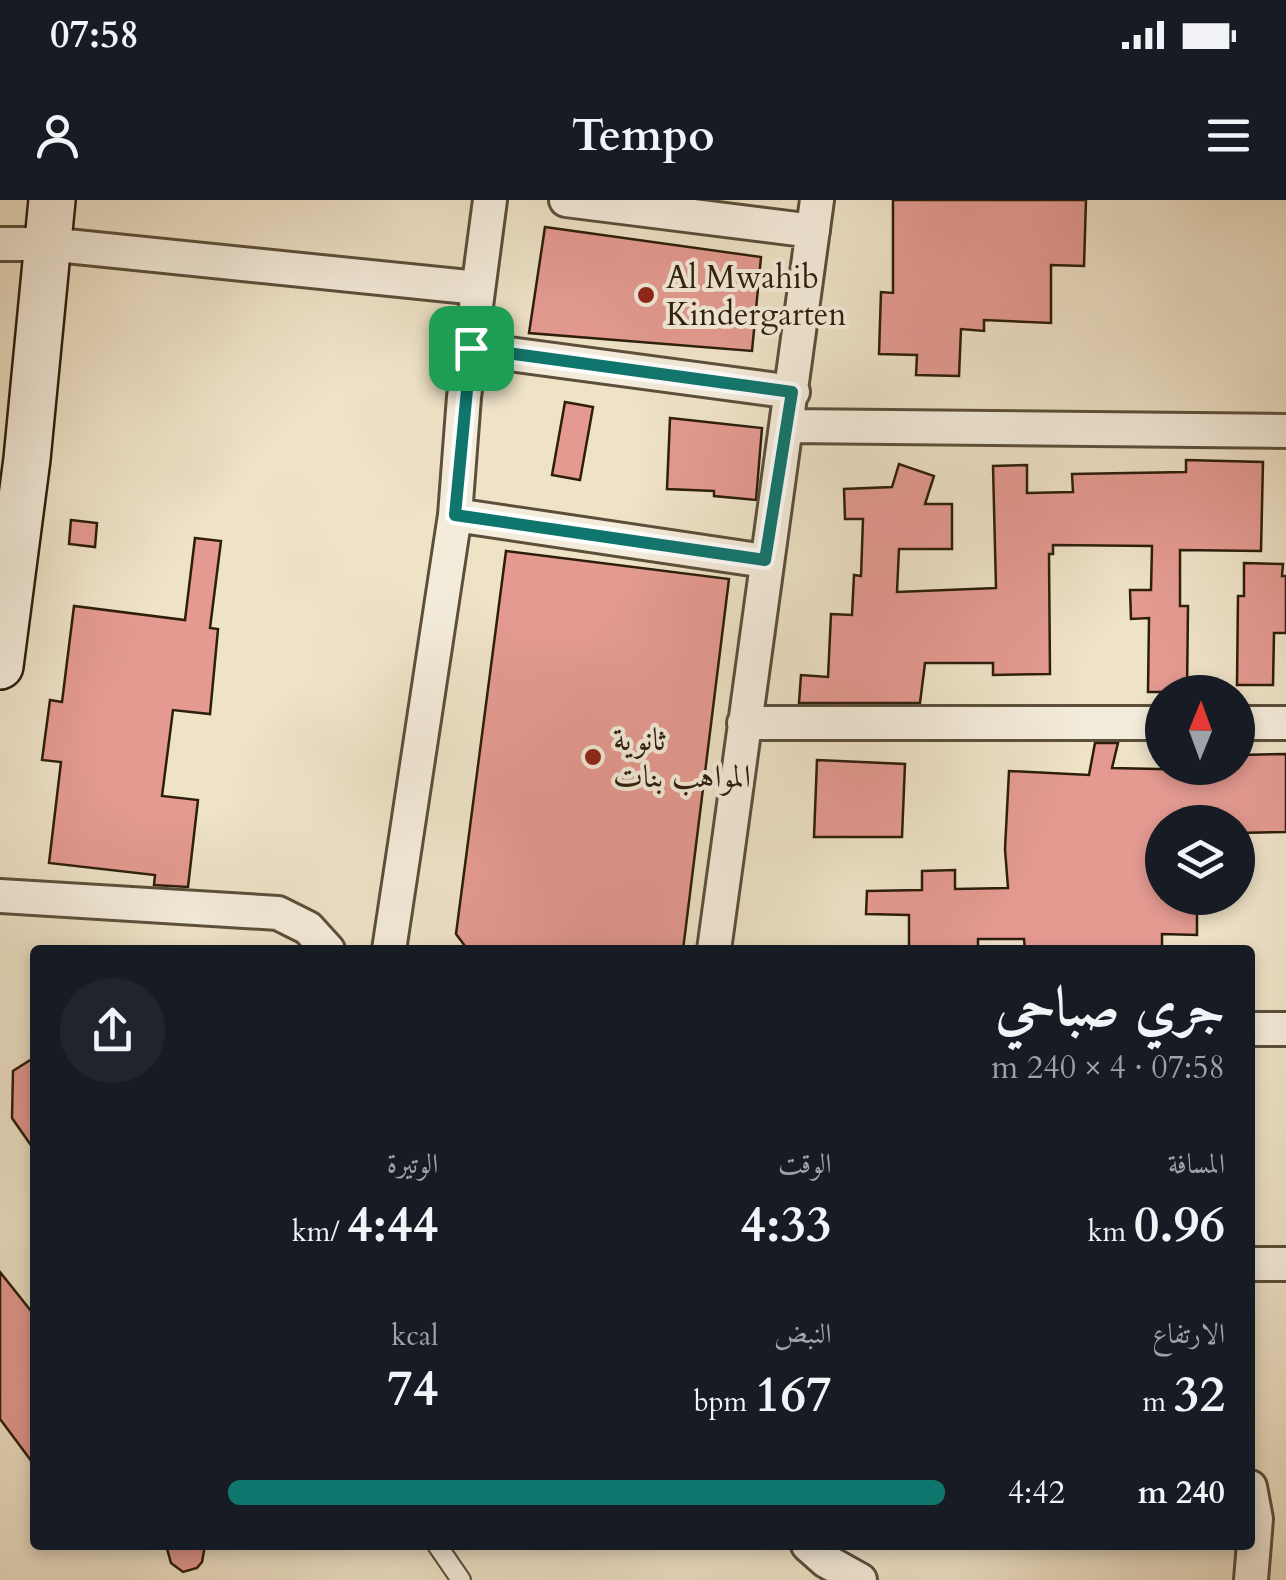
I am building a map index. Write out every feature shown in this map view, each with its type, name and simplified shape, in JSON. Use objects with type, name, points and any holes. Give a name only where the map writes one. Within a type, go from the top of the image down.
[{"type":"street","points":[[391,945],[455,515],[490,200]]},
{"type":"street","points":[[566,200],[815,216],[715,945]]},
{"type":"street","points":[[0,244],[49,222],[478,288]]},
{"type":"street","points":[[0,666],[14,460],[49,222]]},
{"type":"street","points":[[471,348],[792,392]]},
{"type":"street","points":[[787,426],[1286,431]]},
{"type":"street","points":[[455,515],[765,560]]},
{"type":"street","points":[[744,724],[1145,723]]},
{"type":"street","points":[[1255,723],[1286,723]]},
{"type":"street","points":[[0,896],[278,914],[308,928],[323,945]]},
{"type":"street","points":[[1255,1029],[1286,1029]]},
{"type":"street","points":[[1255,1264],[1286,1264]]},
{"type":"street","points":[[814,1550],[860,1580]]},
{"type":"street","points":[[1250,1580],[1253,1550]]},
{"type":"lane","points":[[440,1550],[461,1580]]},
{"type":"building","points":[[893,200],[1086,200],[1084,266],[1051,265],[1051,323],[984,320],[984,331],[961,329],[959,376],[916,375],[917,355],[879,354],[881,292],[893,293]]},
{"type":"building","name":"Al Mwahib Kindergarten","points":[[545,227],[761,257],[752,351],[529,333]]},
{"type":"building","points":[[565,402],[593,407],[580,480],[552,475]]},
{"type":"building","points":[[670,418],[762,428],[756,500],[714,496],[714,491],[667,489]]},
{"type":"building","points":[[1186,460],[1263,462],[1261,551],[1180,550],[1180,606],[1188,606],[1187,675],[1148,675],[1149,618],[1131,619],[1130,590],[1151,590],[1152,546],[1053,545],[1053,554],[1049,554],[1050,674],[993,675],[993,663],[925,663],[920,703],[799,703],[801,675],[828,677],[831,614],[852,615],[854,575],[861,576],[863,519],[845,519],[844,489],[892,487],[899,464],[934,476],[925,504],[952,504],[952,549],[899,549],[897,592],[996,588],[993,466],[1027,465],[1027,493],[1073,492],[1072,474],[1186,472]]},
{"type":"building","points":[[71,520],[97,523],[95,547],[69,544]]},
{"type":"building","points":[[195,538],[221,541],[210,628],[218,629],[210,714],[173,710],[162,796],[198,800],[188,887],[154,885],[155,875],[49,863],[61,762],[42,760],[50,700],[62,702],[74,606],[185,620]]},
{"type":"building","name":"ثانوية المواهب بنات","points":[[506,551],[729,579],[684,945],[464,945],[456,934]]},
{"type":"building","points":[[1244,563],[1283,564],[1286,633],[1274,633],[1273,685],[1255,685],[1255,675],[1237,675],[1238,596],[1244,596]]},
{"type":"building","points":[[1095,743],[1118,743],[1112,768],[1145,769],[1145,785],[1255,785],[1255,755],[1286,754],[1286,832],[1255,833],[1255,805],[1145,805],[1145,915],[1197,915],[1197,935],[1162,934],[1162,945],[1025,945],[1024,939],[978,939],[978,945],[909,945],[909,915],[866,914],[867,891],[922,890],[922,871],[955,870],[955,889],[1008,888],[1005,849],[1009,771],[1089,775]]},
{"type":"building","points":[[817,760],[905,764],[902,837],[814,837]]},
{"type":"building","points":[[30,1060],[30,1144],[12,1118],[13,1071]]},
{"type":"building","points":[[0,1272],[30,1310],[30,1459],[0,1419]]},
{"type":"building","points":[[167,1550],[204,1550],[197,1568],[183,1572],[171,1563]]},
{"type":"place","name":"Al Mwahib Kindergarten","points":[[646,295]]},
{"type":"place","name":"ثانوية المواهب بنات","points":[[593,757]]},
{"type":"route","points":[[471,348],[792,392],[765,560],[455,515],[471,348]]}]
